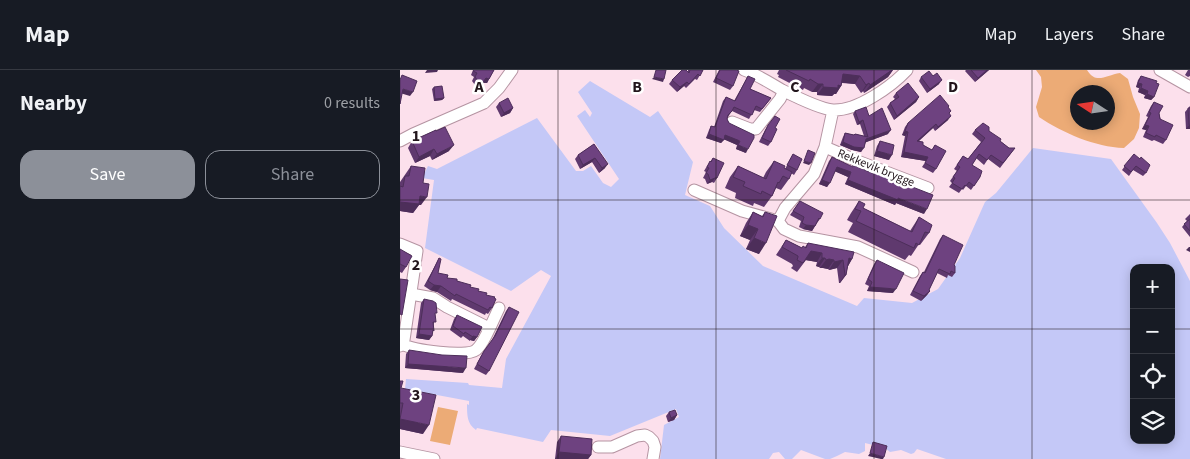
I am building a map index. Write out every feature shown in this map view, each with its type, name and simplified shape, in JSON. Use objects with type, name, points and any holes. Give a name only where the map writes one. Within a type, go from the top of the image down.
[{"type":"street","points":[[400,141],[484,103],[499,88],[512,70]]},
{"type":"street","points":[[744,70],[784,91],[820,107],[833,110],[845,108],[872,97],[893,83],[907,70]]},
{"type":"street","points":[[1160,70],[1190,87]]},
{"type":"street","points":[[732,122],[750,129],[756,129],[780,99],[784,91]]},
{"type":"street","name":"Rekkevik brygge","points":[[778,221],[785,208],[814,174],[825,147],[833,110]]},
{"type":"street","name":"Rekkevik brygge","points":[[825,147],[928,188]]},
{"type":"street","points":[[694,190],[742,211],[778,221],[784,229],[798,236],[858,247],[913,272]]},
{"type":"street","points":[[400,244],[417,252],[404,340],[401,345],[417,349],[472,352],[481,344],[499,308]]},
{"type":"street","points":[[411,294],[433,298],[489,328]]},
{"type":"street","points":[[598,447],[612,447],[637,436],[645,435],[653,441],[655,447],[653,459]]},
{"type":"street","points":[[400,452],[429,459]]},
{"type":"shaded area","points":[[1036,70],[1087,70],[1090,75],[1098,78],[1120,73],[1128,79],[1140,114],[1139,128],[1134,139],[1124,148],[1113,147],[1091,142],[1058,128],[1039,117],[1036,107],[1042,87],[1041,77]]},
{"type":"shaded area","points":[[438,407],[458,411],[450,445],[430,441]]},
{"type":"water","points":[[590,81],[650,117],[658,111],[693,162],[685,195],[710,206],[724,228],[763,266],[857,306],[864,298],[912,303],[938,289],[960,258],[985,202],[996,193],[1033,148],[1111,159],[1170,243],[1190,281],[1190,459],[946,459],[917,449],[911,454],[901,450],[890,452],[885,448],[865,443],[865,451],[859,454],[845,452],[830,459],[801,450],[792,459],[785,459],[779,452],[773,453],[769,459],[660,459],[664,425],[679,417],[676,409],[610,436],[551,430],[543,442],[477,428],[476,430],[468,419],[467,404],[469,405],[469,401],[405,389],[406,379],[468,383],[469,385],[502,388],[506,359],[551,276],[541,270],[511,291],[425,248],[434,180],[422,178],[428,166],[437,169],[537,118],[576,171],[583,171],[591,166],[603,183],[611,187],[619,179],[577,116],[585,110],[590,117],[592,113],[578,92]]},
{"type":"building","points":[[474,70],[494,70],[489,79],[486,78],[481,85],[475,77],[477,73]]},
{"type":"building","points":[[656,70],[666,70],[664,79],[654,77]]},
{"type":"building","points":[[682,70],[686,70],[689,73],[690,70],[703,70],[700,76],[698,74],[689,84],[687,82],[680,87],[672,80]]},
{"type":"building","points":[[720,70],[739,71],[733,86],[716,78]]},
{"type":"building","points":[[786,70],[892,70],[870,85],[869,83],[866,85],[860,76],[843,74],[841,86],[838,85],[838,88],[823,87],[823,84],[818,84],[810,79],[809,81]]},
{"type":"building","points":[[971,70],[987,70],[978,78]]},
{"type":"building","points":[[929,71],[933,76],[937,73],[942,80],[930,89],[921,77]]},
{"type":"building","points":[[402,75],[417,81],[413,92],[403,89],[400,104],[400,80]]},
{"type":"building","points":[[748,76],[755,79],[750,89],[771,98],[762,109],[756,106],[752,115],[734,107],[728,115],[729,123],[754,135],[748,149],[738,145],[740,141],[725,135],[724,140],[709,134],[711,126],[715,127],[726,97],[735,101]]},
{"type":"building","points":[[1141,76],[1157,81],[1156,83],[1159,84],[1154,97],[1147,94],[1148,91],[1141,88],[1142,84],[1138,83]]},
{"type":"building","points":[[908,83],[919,97],[897,116],[890,103],[899,97],[896,93]]},
{"type":"building","points":[[442,86],[444,98],[435,99],[434,87]]},
{"type":"building","points":[[940,95],[949,106],[951,116],[938,127],[936,124],[917,141],[923,142],[923,145],[932,150],[935,145],[946,151],[936,169],[925,163],[928,157],[904,152],[908,132],[905,131],[908,123]]},
{"type":"building","points":[[508,98],[513,108],[504,113],[499,103]]},
{"type":"building","points":[[1154,102],[1163,106],[1159,113],[1160,119],[1173,125],[1166,140],[1146,133],[1149,126],[1145,125]]},
{"type":"building","points":[[866,107],[869,116],[882,108],[891,130],[866,139],[864,148],[854,147],[843,142],[845,133],[868,137],[863,120],[859,122],[855,111]]},
{"type":"building","points":[[1188,108],[1190,108],[1190,125],[1189,125]]},
{"type":"building","points":[[775,116],[780,119],[771,142],[762,138]]},
{"type":"building","points":[[983,123],[989,127],[989,131],[1001,139],[1000,141],[1009,148],[1015,148],[1003,163],[991,155],[987,160],[979,154],[972,165],[982,171],[980,177],[974,186],[969,182],[962,189],[952,183],[955,178],[953,177],[960,167],[957,165],[963,156],[968,159],[985,138],[975,130]]},
{"type":"building","points":[[445,127],[454,145],[437,154],[434,149],[419,157],[412,141]]},
{"type":"building","points":[[880,141],[894,145],[892,155],[877,151]]},
{"type":"building","points":[[594,144],[608,164],[602,168],[595,158],[583,165],[578,155]]},
{"type":"building","points":[[808,150],[815,153],[811,163],[804,161]]},
{"type":"building","points":[[793,154],[802,159],[797,170],[787,165]]},
{"type":"building","points":[[1134,154],[1150,165],[1146,173],[1136,166],[1131,172],[1124,166]]},
{"type":"building","points":[[832,157],[853,167],[853,165],[874,174],[874,172],[933,195],[927,209],[898,198],[898,200],[848,180],[851,172],[837,167],[830,183],[822,180]]},
{"type":"building","points":[[713,158],[724,163],[717,178],[710,180],[706,173],[709,168],[707,167]]},
{"type":"building","points":[[774,161],[792,172],[789,179],[783,176],[778,182],[772,196],[762,191],[761,194],[743,186],[745,182],[733,177],[738,166],[766,179]]},
{"type":"building","points":[[411,166],[425,168],[423,183],[429,184],[427,197],[420,196],[419,204],[400,202],[400,186],[403,187],[405,176],[409,176]]},
{"type":"building","points":[[800,201],[823,213],[815,226],[802,223],[804,217],[793,211]]},
{"type":"building","points":[[859,201],[865,204],[863,208],[912,232],[919,217],[932,225],[929,233],[925,232],[919,245],[916,243],[914,248],[856,221],[861,211],[855,209]]},
{"type":"building","points":[[753,212],[763,217],[765,212],[777,216],[766,243],[754,238],[758,229],[748,225]]},
{"type":"building","points":[[1190,219],[1190,231],[1184,224]]},
{"type":"building","points":[[943,235],[963,245],[954,265],[955,273],[951,271],[950,274],[939,269],[930,291],[924,296],[913,291],[923,272],[925,273]]},
{"type":"building","points":[[786,240],[802,248],[803,246],[806,248],[808,243],[854,252],[852,259],[849,258],[846,275],[843,260],[834,262],[834,260],[826,260],[822,258],[822,253],[811,251],[803,263],[797,260],[798,256],[782,247]]},
{"type":"building","points":[[400,249],[412,256],[406,267],[400,264]]},
{"type":"building","points":[[439,258],[441,259],[438,273],[448,275],[447,278],[457,279],[457,281],[471,285],[470,287],[479,289],[478,291],[487,293],[486,295],[495,297],[492,308],[490,307],[488,310],[456,294],[455,296],[441,286],[434,285],[428,281]]},
{"type":"building","points":[[877,260],[904,273],[896,289],[870,287],[872,282],[868,279]]},
{"type":"building","points":[[400,279],[408,280],[402,315],[400,314]]},
{"type":"building","points":[[424,299],[436,303],[436,322],[433,322],[434,331],[432,336],[419,334]]},
{"type":"building","points":[[509,307],[519,312],[489,371],[477,364],[495,336]]},
{"type":"building","points":[[457,315],[482,327],[477,337],[473,337],[465,332],[464,334],[453,326]]},
{"type":"building","points":[[409,350],[442,355],[467,356],[466,368],[408,364]]},
{"type":"building","points":[[400,381],[403,381],[401,388],[436,395],[429,425],[400,419],[403,403],[400,403]]},
{"type":"building","points":[[675,410],[677,415],[671,418],[669,412]]},
{"type":"building","points":[[561,436],[592,439],[591,455],[559,452]]},
{"type":"building","points":[[873,442],[887,446],[884,457],[870,453]]}]
